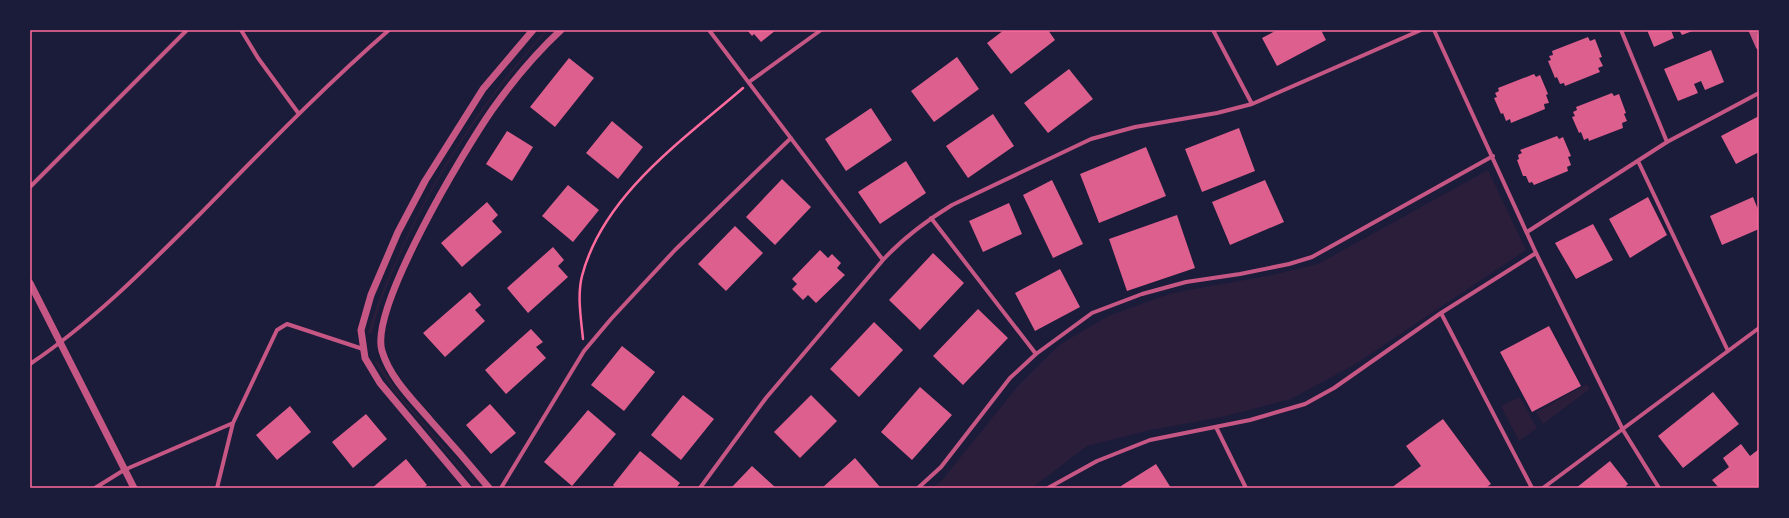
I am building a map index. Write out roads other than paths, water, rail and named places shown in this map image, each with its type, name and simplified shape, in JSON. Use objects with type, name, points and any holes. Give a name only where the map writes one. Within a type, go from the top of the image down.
[{"type":"street","points":[[30,187],[77,142],[187,30]]},
{"type":"street","points":[[241,30],[258,58],[299,114]]},
{"type":"street","points":[[30,364],[61,342],[93,316],[139,275],[299,114],[389,30]]},
{"type":"street","points":[[468,488],[380,382],[368,362],[363,350],[361,330],[371,295],[398,232],[422,188],[460,122],[482,89],[533,30]]},
{"type":"street","points":[[490,488],[397,380],[381,349],[382,325],[396,285],[422,228],[462,156],[492,110],[519,75],[561,30]]},
{"type":"street","points":[[710,30],[883,260]]},
{"type":"street","points":[[749,82],[821,30]]},
{"type":"street","points":[[1213,30],[1252,104]]},
{"type":"street","points":[[700,488],[766,398],[883,260],[896,245],[930,218],[952,205],[1092,140],[1135,127],[1217,113],[1252,104],[1421,30]]},
{"type":"street","points":[[1434,30],[1493,156],[1536,253],[1623,430],[1660,488]]},
{"type":"street","points":[[1621,30],[1667,142]]},
{"type":"street","points":[[1752,30],[1759,46]]},
{"type":"street","points":[[1527,232],[1667,142],[1759,93]]},
{"type":"street","points":[[501,488],[584,351],[611,319],[675,250],[791,138]]},
{"type":"street","points":[[918,488],[941,467],[1010,378],[1036,354],[1092,313],[1142,294],[1186,282],[1289,264],[1312,257],[1493,156]]},
{"type":"street","points":[[1638,161],[1728,350]]},
{"type":"street","points":[[930,218],[1036,354]]},
{"type":"street","points":[[1048,488],[1097,461],[1150,440],[1250,420],[1305,404],[1334,388],[1441,313],[1536,253]]},
{"type":"street","points":[[30,283],[134,488]]},
{"type":"street","points":[[1441,313],[1532,488]]},
{"type":"street","points":[[217,488],[233,423],[277,330],[287,324],[363,350]]},
{"type":"street","points":[[1543,488],[1759,328]]},
{"type":"street","points":[[95,488],[124,470],[233,423]]},
{"type":"street","points":[[1216,427],[1246,488]]}]
